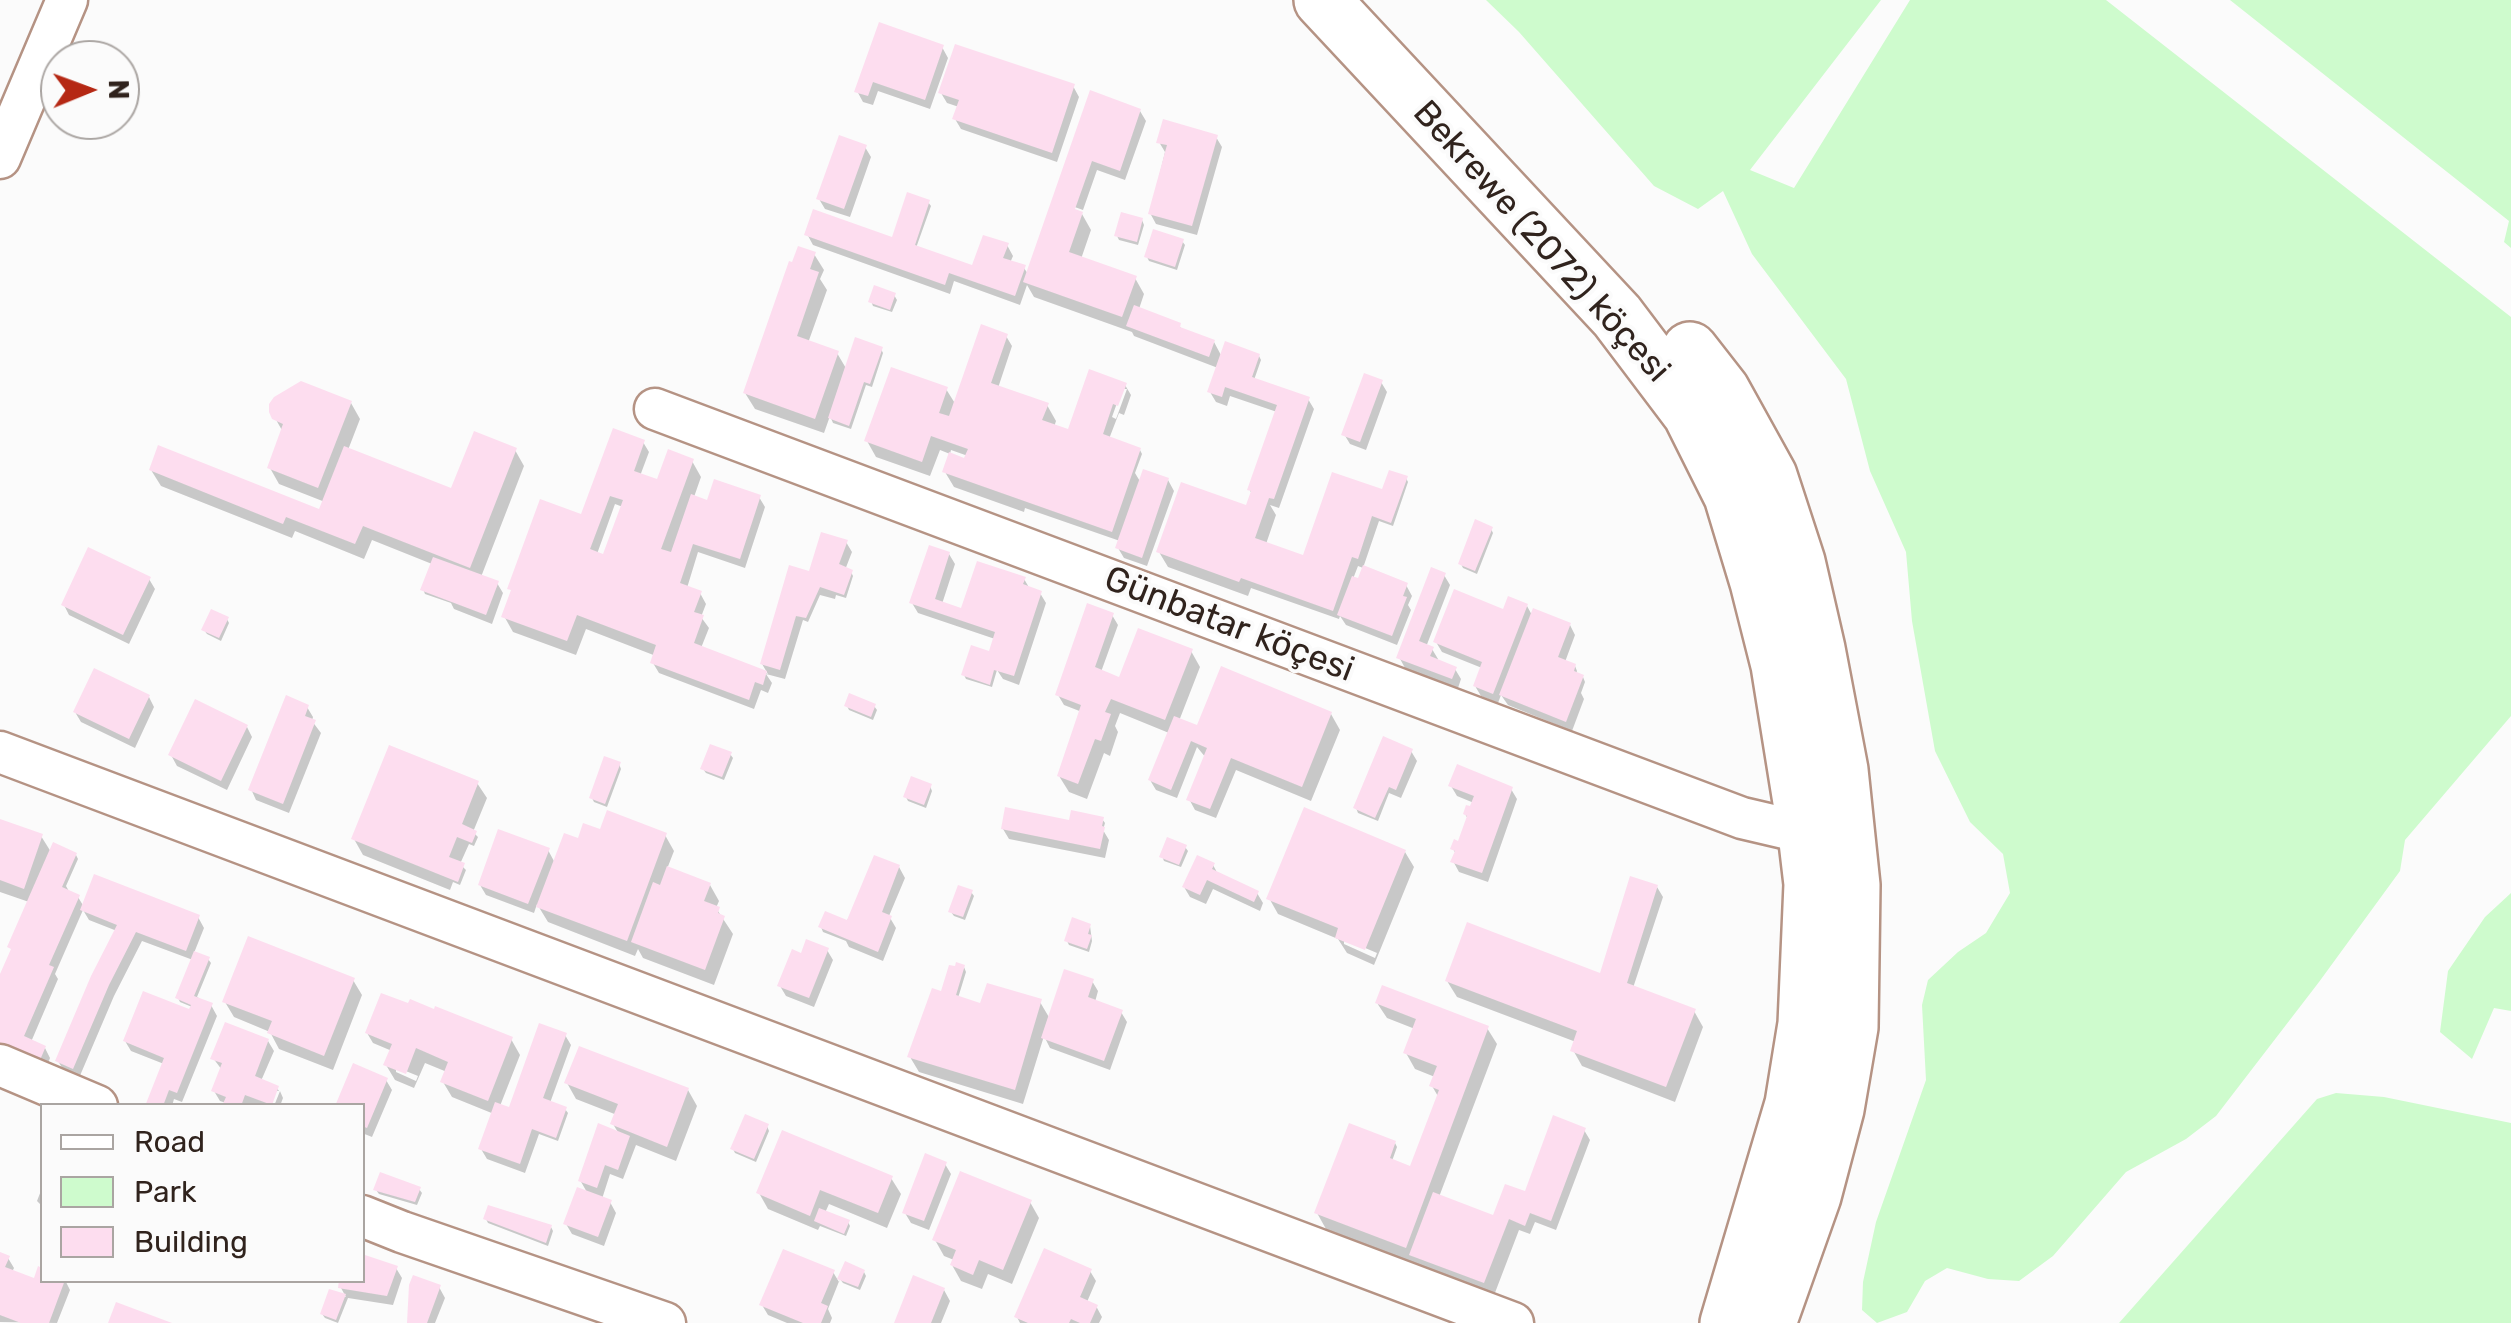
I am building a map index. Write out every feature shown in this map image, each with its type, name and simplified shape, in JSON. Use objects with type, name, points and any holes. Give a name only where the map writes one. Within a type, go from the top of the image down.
[{"type":"main road","name":"Bekrewe (2072) köçesi","points":[[1322,0],[1617,316],[1691,414],[1732,496],[1778,664],[1812,884],[1806,1024],[1794,1104],[1728,1323]]},
{"type":"main road","name":"Bekrewe (2072) köçesi","points":[[1371,0],[1647,294],[1722,390],[1769,476],[1797,562],[1840,770],[1852,885],[1850,1027],[1836,1109],[1813,1196],[1768,1323]]},
{"type":"street","points":[[0,158],[67,0]]},
{"type":"street","name":"Günbatar köçesi","points":[[655,409],[1742,818],[1806,832]]},
{"type":"street","points":[[0,752],[1513,1323]]},
{"type":"street","points":[[0,1065],[90,1103]]},
{"type":"street","points":[[365,1217],[665,1323]]},
{"type":"green space","points":[[1486,0],[1881,0],[1750,170],[1794,188],[1910,0],[2106,0],[2511,317],[2511,716],[2405,840],[2400,871],[2216,1116],[2186,1139],[2126,1172],[2053,1256],[2019,1281],[1988,1279],[1947,1268],[1925,1281],[1907,1312],[1877,1323],[1862,1310],[1863,1282],[1876,1222],[1926,1080],[1922,1005],[1928,980],[1986,933],[2010,893],[2003,854],[1970,822],[1935,751],[1912,621],[1906,552],[1870,471],[1846,379],[1752,254],[1723,191],[1698,209],[1654,186],[1519,32]]},
{"type":"green space","points":[[2230,0],[2511,0],[2511,248],[2504,242],[2509,221]]},
{"type":"green space","points":[[2511,893],[2511,1011],[2494,1008],[2472,1059],[2440,1032],[2448,971],[2485,917]]},
{"type":"green space","points":[[2336,1093],[2384,1097],[2511,1123],[2511,1323],[2119,1323],[2317,1099]]},
{"type":"building","points":[[879,22],[944,45],[925,100],[873,82],[868,96],[854,92]]},
{"type":"building","points":[[955,44],[1075,84],[1052,153],[952,119],[959,100],[938,93]]},
{"type":"building","points":[[1090,90],[1141,109],[1120,171],[1092,161],[1075,209],[1083,212],[1069,252],[1137,276],[1122,317],[1023,282]]},
{"type":"building","points":[[1163,119],[1218,135],[1192,226],[1148,214],[1167,145],[1156,143]]},
{"type":"building","points":[[839,135],[867,145],[844,209],[816,199]]},
{"type":"building","points":[[907,192],[930,200],[915,245],[972,265],[983,235],[1009,243],[1003,258],[1026,265],[1015,296],[949,273],[945,285],[804,235],[813,209],[892,237]]},
{"type":"building","points":[[1121,212],[1143,218],[1137,242],[1114,236]]},
{"type":"building","points":[[1153,229],[1184,239],[1175,267],[1144,257]]},
{"type":"building","points":[[798,246],[816,252],[810,269],[819,272],[797,336],[839,351],[815,419],[743,393],[789,261],[792,262]]},
{"type":"building","points":[[874,285],[896,293],[890,310],[868,302]]},
{"type":"building","points":[[1134,305],[1215,340],[1209,357],[1126,326]]},
{"type":"building","points":[[981,324],[1008,334],[991,383],[1049,403],[1042,420],[1068,429],[1089,369],[1127,383],[1118,406],[1113,404],[1103,434],[1141,448],[1112,532],[942,472],[949,452],[964,458],[968,449],[931,436],[922,462],[864,441],[891,367],[948,387],[939,413],[949,416]]},
{"type":"building","points":[[855,337],[883,347],[870,384],[864,382],[849,426],[828,418]]},
{"type":"building","points":[[1225,341],[1260,354],[1252,377],[1310,397],[1274,499],[1269,498],[1255,538],[1303,555],[1332,472],[1382,489],[1389,470],[1408,476],[1391,523],[1372,516],[1358,559],[1352,557],[1333,611],[1156,552],[1181,482],[1246,505],[1251,491],[1247,490],[1277,405],[1225,387],[1222,397],[1207,392]]},
{"type":"building","points":[[1364,373],[1383,380],[1360,442],[1341,435]]},
{"type":"building","points":[[301,381],[352,401],[318,488],[267,468],[283,424],[272,419],[269,404]]},
{"type":"building","points":[[613,428],[645,440],[634,471],[657,479],[668,449],[694,459],[661,549],[671,552],[691,494],[707,500],[714,479],[761,495],[740,559],[693,544],[680,583],[702,591],[694,612],[704,615],[694,643],[767,671],[763,685],[755,682],[749,700],[650,663],[656,645],[577,615],[567,641],[501,617],[511,590],[507,589],[540,499],[581,514]],"holes":[[[610,496],[623,500],[603,554],[590,549]]]},
{"type":"building","points":[[474,431],[517,448],[470,568],[363,526],[355,544],[286,517],[283,524],[149,470],[158,445],[319,509],[344,446],[451,488]]},
{"type":"building","points":[[1143,469],[1169,478],[1142,558],[1115,548]]},
{"type":"building","points":[[1475,519],[1493,527],[1475,571],[1458,564]]},
{"type":"building","points":[[821,532],[848,540],[839,564],[853,570],[844,595],[820,587],[806,618],[796,616],[780,670],[760,664],[789,565],[809,571]]},
{"type":"building","points":[[929,545],[950,552],[935,599],[961,608],[977,561],[1026,577],[1023,584],[1042,591],[1014,676],[994,670],[990,685],[961,675],[971,645],[989,651],[995,632],[909,603]]},
{"type":"building","points":[[88,547],[151,577],[123,635],[61,605]]},
{"type":"building","points":[[433,557],[499,581],[486,615],[420,590]]},
{"type":"building","points":[[1363,565],[1408,583],[1403,596],[1407,597],[1392,636],[1337,615],[1352,576],[1358,578]]},
{"type":"building","points":[[1431,567],[1446,573],[1419,641],[1434,647],[1430,656],[1457,667],[1452,679],[1396,658]]},
{"type":"building","points":[[1454,589],[1503,609],[1508,596],[1528,604],[1493,694],[1473,686],[1482,662],[1433,642]]},
{"type":"building","points":[[1087,603],[1114,613],[1095,667],[1119,677],[1138,628],[1193,649],[1165,720],[1111,699],[1105,712],[1111,714],[1101,741],[1095,739],[1078,784],[1057,776],[1081,705],[1055,695]]},
{"type":"building","points":[[1533,608],[1571,623],[1558,657],[1576,664],[1574,671],[1584,675],[1566,722],[1499,695]]},
{"type":"building","points":[[211,609],[229,617],[219,638],[201,630]]},
{"type":"building","points":[[1221,666],[1332,712],[1302,787],[1231,758],[1210,809],[1186,800],[1207,748],[1191,741],[1171,790],[1148,780],[1174,716],[1197,725]]},
{"type":"building","points":[[94,668],[150,695],[129,739],[73,712]]},
{"type":"building","points":[[849,693],[876,704],[871,717],[844,706]]},
{"type":"building","points":[[286,695],[309,705],[305,716],[316,720],[283,804],[248,790]]},
{"type":"building","points":[[195,699],[248,725],[221,781],[168,755]]},
{"type":"building","points":[[1383,736],[1413,749],[1396,790],[1389,787],[1375,818],[1353,808]]},
{"type":"building","points":[[710,744],[732,752],[722,777],[700,769]]},
{"type":"building","points":[[389,745],[479,781],[462,824],[477,831],[472,843],[457,837],[449,857],[465,863],[458,882],[351,839]]},
{"type":"building","points":[[604,756],[621,762],[605,804],[589,798]]},
{"type":"building","points":[[1457,764],[1513,787],[1482,873],[1450,862],[1455,851],[1450,849],[1454,839],[1458,841],[1467,816],[1463,814],[1466,805],[1470,806],[1474,796],[1448,786]]},
{"type":"building","points":[[911,776],[932,784],[924,805],[903,797]]},
{"type":"building","points":[[1005,807],[1069,820],[1071,810],[1104,817],[1100,849],[1001,829]]},
{"type":"building","points":[[1304,807],[1406,850],[1365,950],[1335,938],[1338,928],[1266,899]]},
{"type":"building","points":[[607,810],[667,833],[627,941],[536,907],[564,833],[578,838],[583,823],[600,829]]},
{"type":"building","points":[[0,819],[43,834],[24,889],[0,880]]},
{"type":"building","points":[[498,829],[550,848],[528,904],[478,885]]},
{"type":"building","points":[[1167,837],[1187,845],[1179,865],[1159,857]]},
{"type":"building","points":[[53,842],[77,853],[62,887],[80,895],[24,1036],[46,1046],[40,1060],[0,1043],[0,974],[11,949],[7,947]]},
{"type":"building","points":[[874,855],[900,865],[882,912],[892,916],[878,952],[818,927],[825,911],[847,920]]},
{"type":"building","points":[[1197,855],[1215,863],[1212,869],[1259,891],[1254,902],[1207,880],[1200,895],[1182,887]]},
{"type":"building","points":[[667,866],[711,883],[704,901],[720,907],[718,913],[725,916],[705,970],[631,942],[653,882],[660,885]]},
{"type":"building","points":[[94,874],[200,915],[186,951],[136,932],[73,1069],[55,1061],[117,925],[80,910]]},
{"type":"building","points":[[1630,876],[1658,885],[1627,983],[1696,1009],[1666,1087],[1570,1051],[1577,1031],[1445,981],[1467,922],[1600,973]]},
{"type":"building","points":[[958,885],[973,890],[963,917],[948,912]]},
{"type":"building","points":[[1072,917],[1091,924],[1087,949],[1064,941]]},
{"type":"building","points":[[248,936],[355,978],[324,1056],[267,1033],[272,1021],[222,1002]]},
{"type":"building","points":[[806,939],[829,948],[809,998],[777,986],[792,949],[801,953]]},
{"type":"building","points":[[194,951],[210,957],[194,996],[213,1003],[177,1093],[169,1090],[164,1103],[146,1103],[164,1058],[123,1041],[143,991],[189,1009],[191,1005],[175,998]]},
{"type":"building","points":[[956,962],[965,965],[956,995],[980,1003],[987,983],[1042,999],[1015,1090],[907,1057],[932,988],[941,991],[949,965],[955,966]]},
{"type":"building","points":[[1064,969],[1094,979],[1088,997],[1123,1010],[1104,1061],[1041,1038]]},
{"type":"building","points":[[1382,985],[1489,1026],[1406,1248],[1314,1213],[1349,1123],[1396,1141],[1390,1158],[1410,1166],[1439,1090],[1429,1086],[1437,1066],[1403,1053],[1416,1019],[1375,1003]]},
{"type":"building","points":[[381,993],[408,1003],[410,999],[434,1009],[435,1006],[513,1037],[488,1101],[440,1082],[448,1062],[416,1048],[406,1074],[383,1065],[392,1044],[365,1033]]},
{"type":"building","points":[[225,1022],[269,1039],[255,1076],[279,1086],[273,1103],[245,1095],[242,1103],[223,1103],[226,1097],[211,1091],[222,1063],[210,1059]]},
{"type":"building","points":[[539,1023],[567,1033],[543,1098],[567,1107],[556,1138],[532,1129],[520,1164],[478,1149],[495,1102],[509,1107]]},
{"type":"building","points":[[579,1046],[689,1088],[667,1147],[610,1124],[618,1104],[564,1083]]},
{"type":"building","points":[[353,1063],[388,1078],[367,1128],[365,1103],[336,1103]]},
{"type":"building","points":[[745,1114],[769,1124],[754,1159],[730,1149]]},
{"type":"building","points":[[1553,1115],[1586,1128],[1551,1221],[1530,1213],[1525,1226],[1509,1219],[1484,1283],[1409,1255],[1433,1192],[1493,1215],[1505,1184],[1525,1191]]},
{"type":"building","points":[[598,1123],[630,1136],[618,1170],[605,1165],[597,1188],[578,1181]]},
{"type":"building","points":[[782,1130],[893,1176],[878,1213],[820,1190],[810,1216],[756,1193]]},
{"type":"building","points":[[925,1153],[947,1162],[924,1221],[902,1213]]},
{"type":"building","points":[[960,1171],[1032,1200],[1003,1270],[979,1260],[973,1275],[950,1265],[956,1250],[932,1240]]},
{"type":"building","points":[[380,1172],[421,1187],[415,1202],[373,1190]]},
{"type":"building","points":[[577,1187],[612,1200],[598,1237],[563,1224]]},
{"type":"building","points":[[488,1205],[552,1225],[546,1243],[483,1219]]},
{"type":"building","points":[[819,1208],[850,1220],[844,1234],[814,1221]]},
{"type":"building","points":[[1044,1248],[1092,1269],[1080,1297],[1098,1305],[1090,1323],[1071,1319],[1069,1323],[1028,1323],[1014,1317]]},
{"type":"building","points":[[783,1249],[835,1270],[821,1303],[828,1306],[821,1323],[803,1323],[759,1305]]},
{"type":"building","points":[[0,1252],[10,1256],[5,1267],[34,1278],[38,1266],[40,1283],[64,1283],[49,1323],[21,1323],[0,1315]]},
{"type":"building","points":[[365,1255],[398,1266],[387,1296],[338,1288],[339,1283],[365,1283]]},
{"type":"building","points":[[845,1261],[865,1270],[858,1287],[837,1279]]},
{"type":"building","points":[[413,1275],[441,1285],[427,1323],[407,1323]]},
{"type":"building","points":[[913,1275],[945,1288],[931,1323],[894,1323]]},
{"type":"building","points":[[329,1289],[346,1294],[336,1320],[320,1314]]},
{"type":"building","points":[[116,1302],[172,1323],[108,1323]]}]
